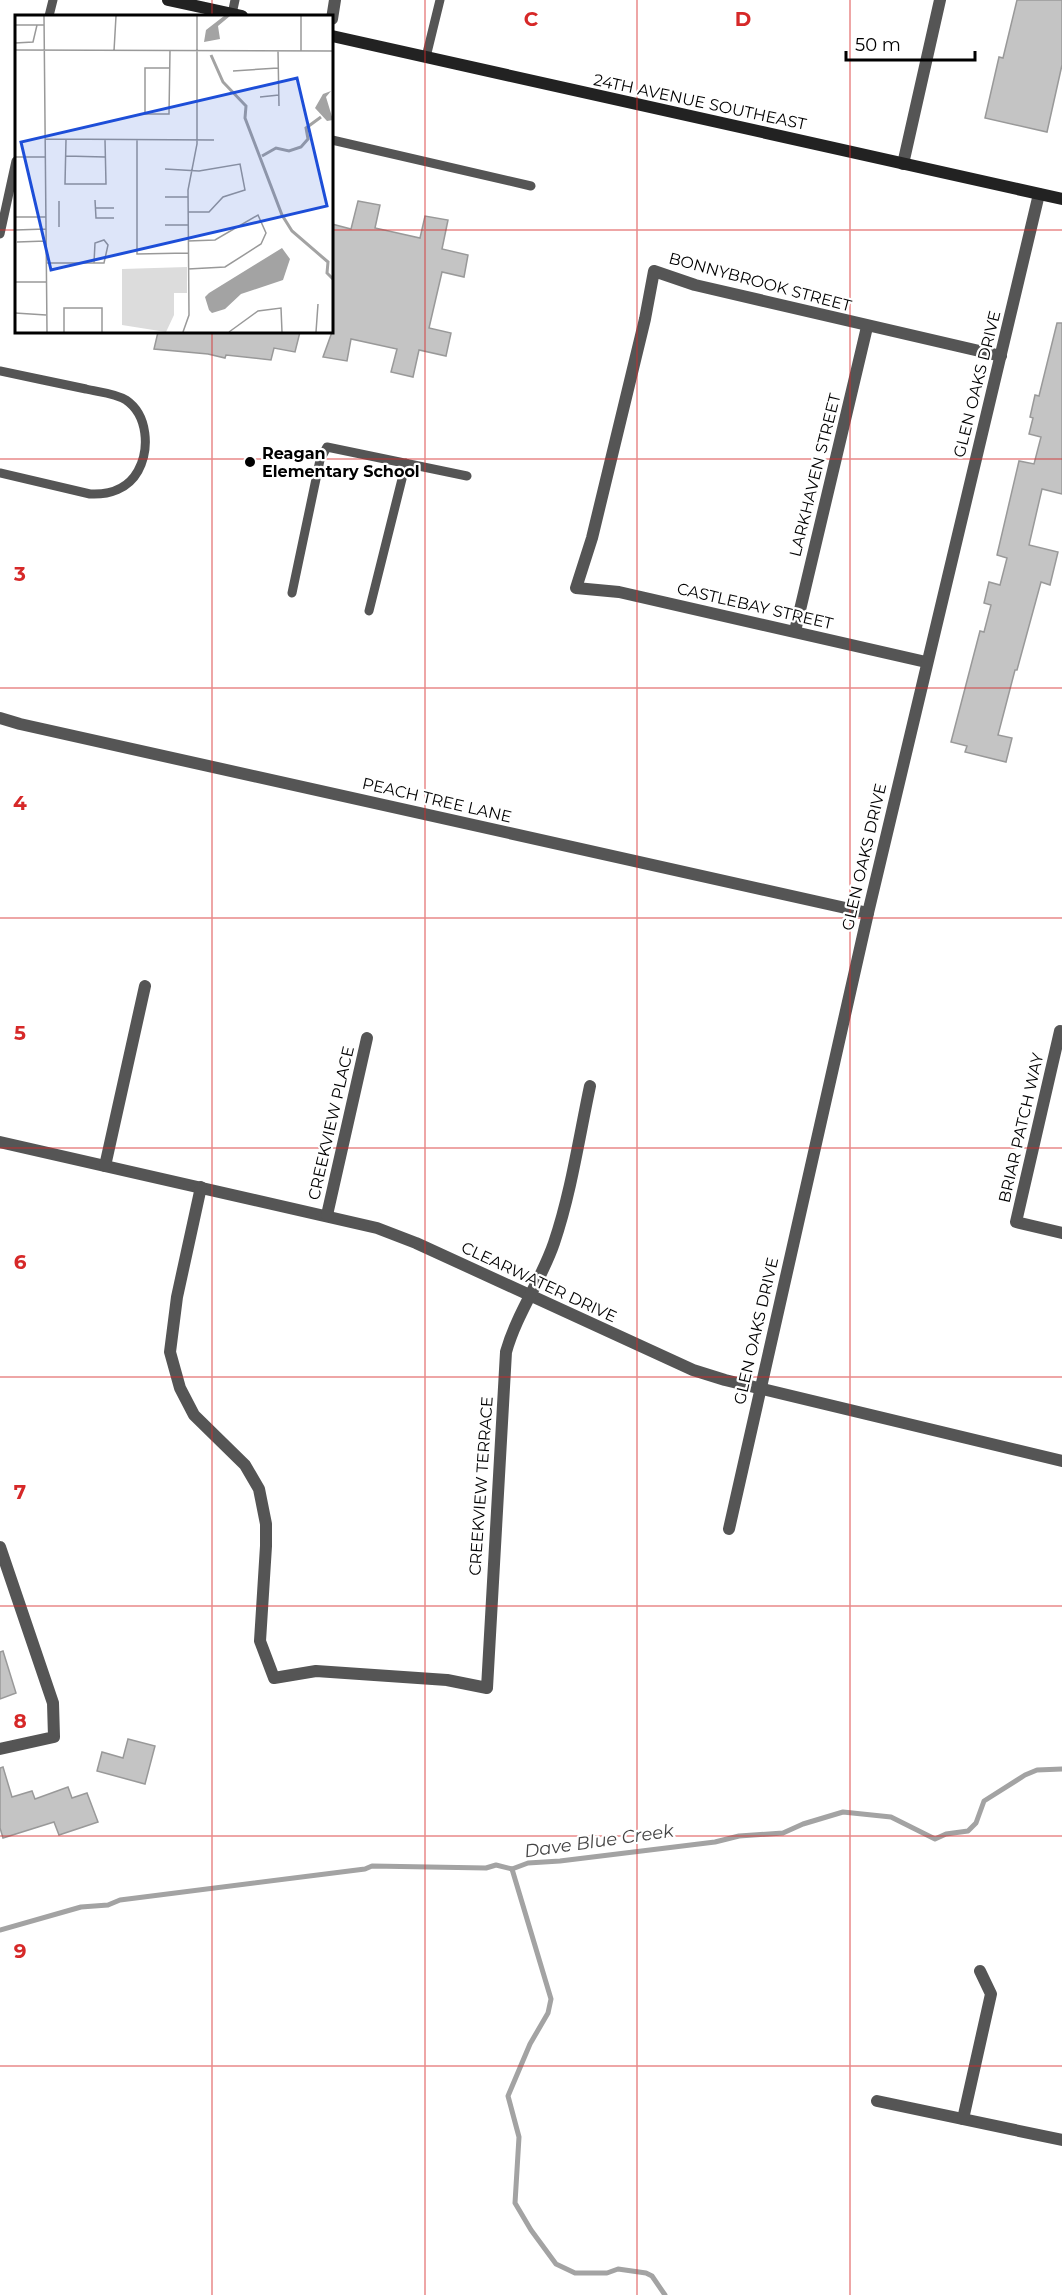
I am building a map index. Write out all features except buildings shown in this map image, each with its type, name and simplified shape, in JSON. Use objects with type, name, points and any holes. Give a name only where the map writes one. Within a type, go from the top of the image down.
[{"type":"street","points":[[168,0],[237,15]]},
{"type":"street","points":[[333,15],[335,0]]},
{"type":"street","points":[[903,164],[940,0]]},
{"type":"street","name":"24TH AVENUE SOUTHEAST","points":[[333,36],[1062,199]]},
{"type":"street","name":"GLEN OAKS DRIVE","points":[[729,1529],[926,662],[1039,194]]},
{"type":"street","name":"BONNYBROOK STREET","points":[[576,588],[592,538],[645,319],[654,271],[695,285],[867,327],[1001,356]]},
{"type":"street","name":"LARKHAVEN STREET","points":[[795,631],[867,327]]},
{"type":"street","name":"CASTLEBAY STREET","points":[[576,588],[619,592],[926,662]]},
{"type":"street","name":"PEACH TREE LANE","points":[[0,718],[868,914]]},
{"type":"street","points":[[105,1166],[145,986]]},
{"type":"street","name":"BRIAR PATCH WAY","points":[[1061,1031],[1016,1222],[1062,1233]]},
{"type":"street","name":"CREEKVIEW PLACE","points":[[327,1215],[367,1038]]},
{"type":"street","name":"CREEKVIEW TERRACE","points":[[201,1187],[177,1297],[170,1352],[180,1388],[194,1415],[245,1466],[259,1489],[266,1546],[260,1641],[274,1678],[316,1671],[447,1680],[487,1688],[506,1352],[514,1326],[546,1264],[559,1225],[590,1086]]},
{"type":"street","name":"CLEARWATER DRIVE","points":[[0,1142],[327,1215],[395,1234],[693,1370],[1062,1461]]},
{"type":"street","points":[[0,1547],[53,1703],[54,1737],[0,1749]]},
{"type":"street","points":[[963,2119],[991,1994],[980,1971]]},
{"type":"street","points":[[877,2101],[1062,2140]]},
{"type":"lane","points":[[49,15],[53,0]]},
{"type":"lane","points":[[235,0],[237,15]]},
{"type":"lane","points":[[426,57],[440,0]]},
{"type":"lane","points":[[333,140],[531,186]]},
{"type":"lane","points":[[0,234],[15,166]]},
{"type":"lane","points":[[0,371],[125,400],[142,417],[145,448],[137,473],[119,490],[102,494],[90,494],[0,473]]},
{"type":"lane","points":[[292,593],[320,460],[327,447],[467,476]]},
{"type":"lane","points":[[369,611],[406,464]]},
{"type":"waterway","name":"Dave Blue Creek","points":[[0,1930],[81,1907],[108,1905],[120,1900],[365,1869],[372,1866],[486,1868],[496,1865],[512,1869],[528,1863],[715,1842],[739,1836],[783,1833],[803,1824],[843,1812],[891,1817],[935,1839],[946,1834],[968,1831],[976,1823],[984,1801],[1025,1775],[1037,1770],[1062,1769]]},
{"type":"waterway","points":[[512,1869],[551,1999],[548,2013],[530,2044],[508,2096],[519,2137],[515,2203],[556,2264],[575,2273],[607,2273],[618,2269],[646,2273],[652,2276],[665,2295]]},
{"type":"place","name":"Reagan Elementary School","points":[[250,462]]}]
